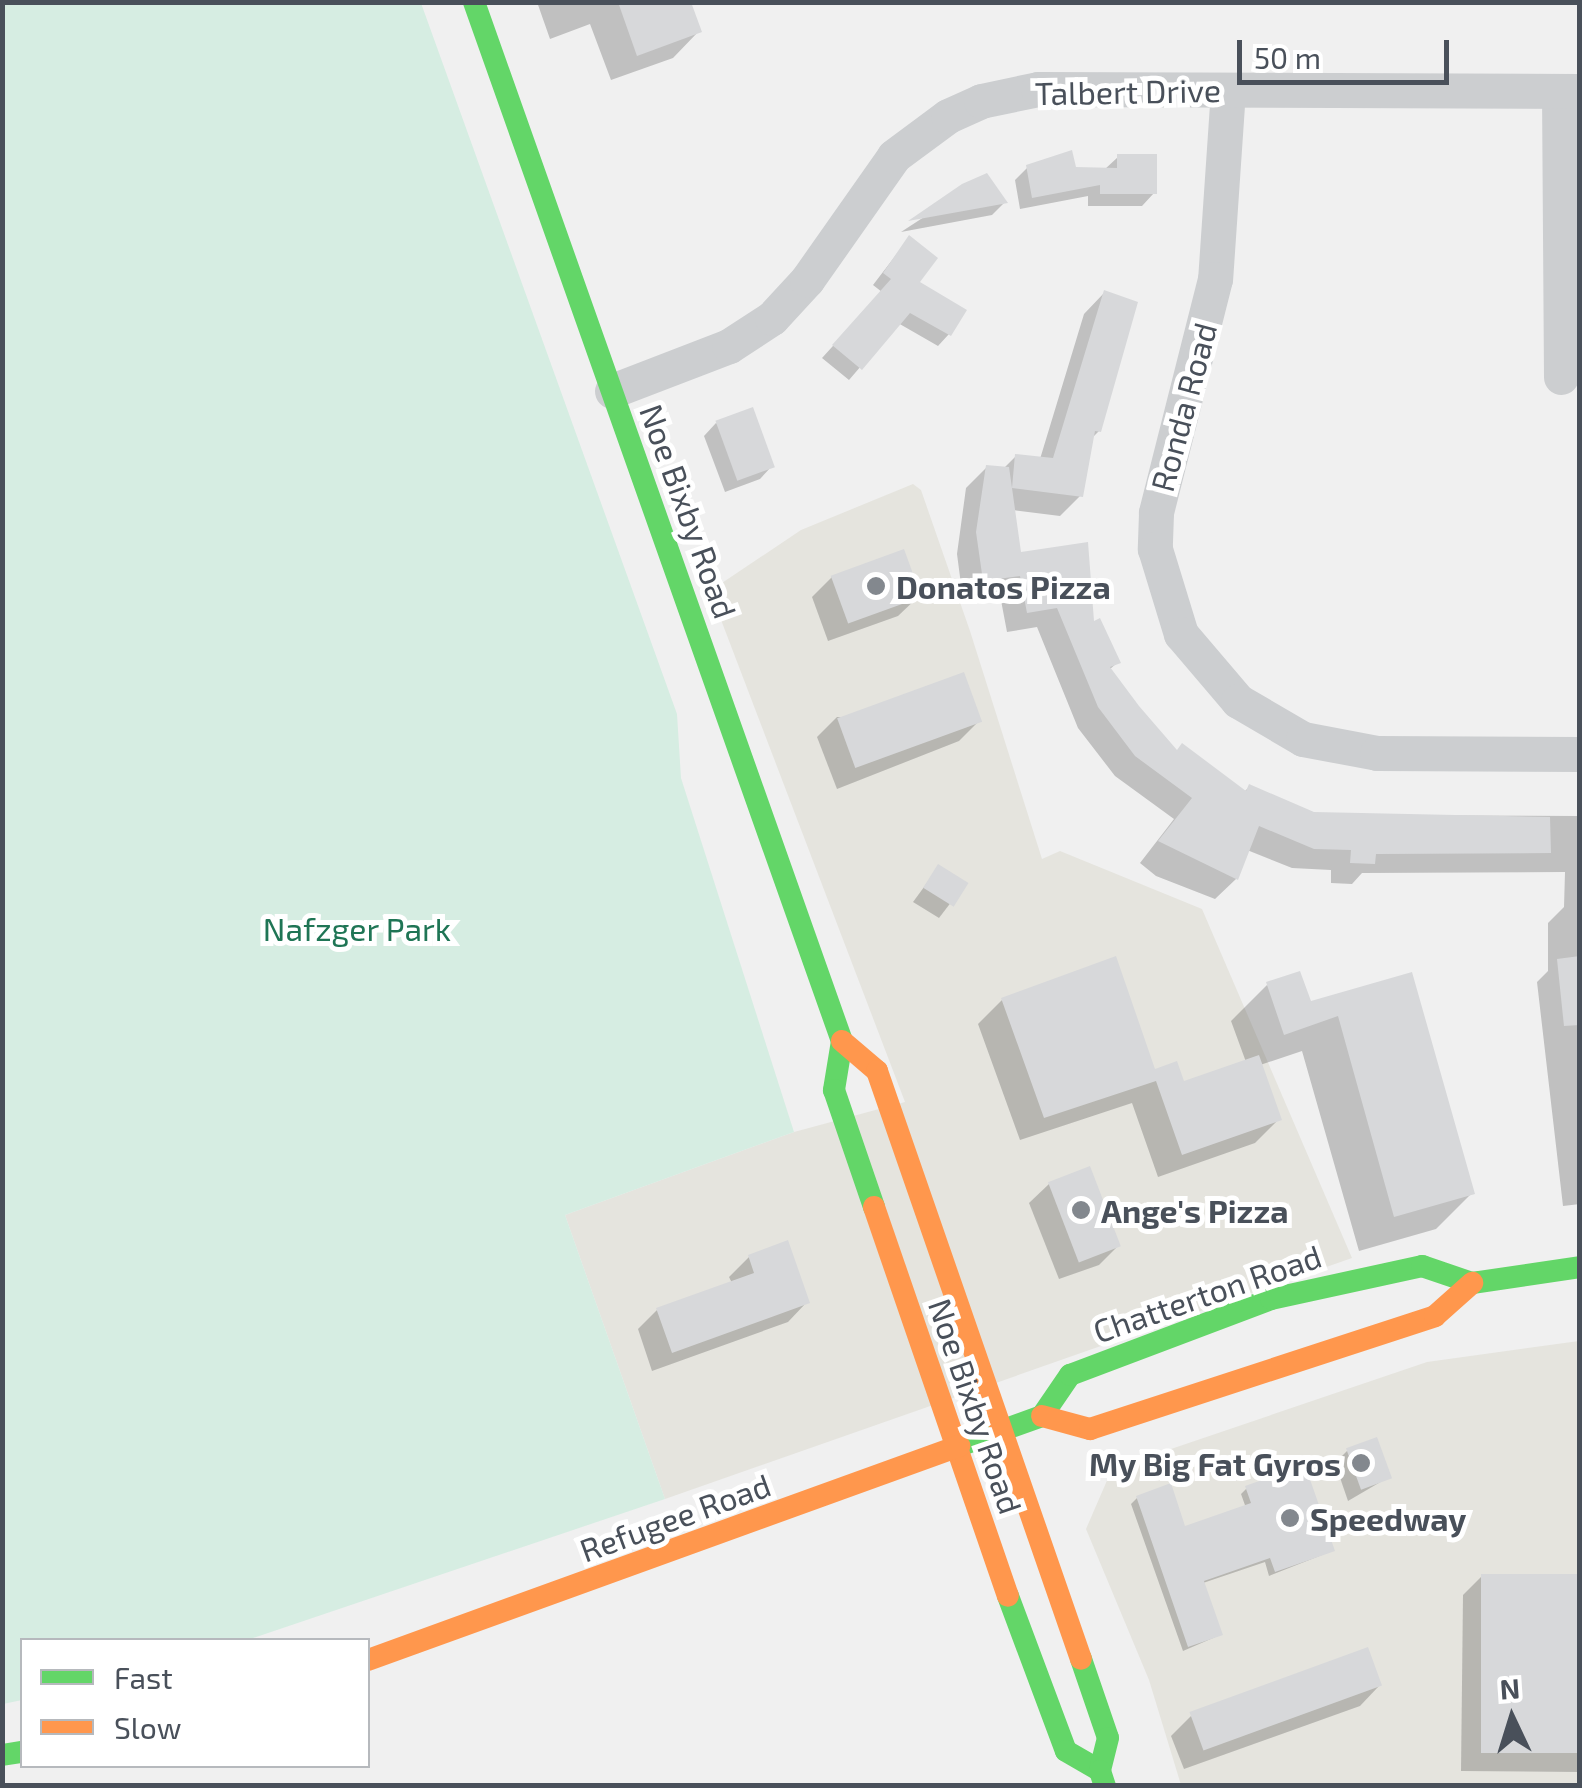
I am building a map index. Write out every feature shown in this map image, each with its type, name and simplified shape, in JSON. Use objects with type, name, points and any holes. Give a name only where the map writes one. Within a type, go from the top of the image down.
[{"type":"street","name":"Noe Bixby Road","points":[[474,2],[842,1041],[834,1090],[956,1448],[1066,1751],[1102,1778],[1108,1738],[877,1072],[842,1041]]},
{"type":"street","name":"Talbert Drive","points":[[612,390],[729,346],[772,318],[807,280],[884,167],[948,116],[1038,89],[1569,91]]},
{"type":"street","name":"Ronda Road","points":[[1228,90],[1216,279],[1164,462],[1155,549],[1181,634],[1238,701],[1303,739],[1377,754],[1580,754]]},
{"type":"street","points":[[1561,378],[1569,91]]},
{"type":"street","name":"Chatterton Road","points":[[1042,1416],[1070,1375],[1271,1299],[1422,1266],[1472,1283],[1580,1267]]},
{"type":"street","points":[[1002,1431],[1042,1416],[1090,1429],[1435,1316],[1472,1283]]},
{"type":"street","name":"Refugee Road","points":[[370,1659],[1002,1431]]},
{"type":"shaded area","points":[[913,484],[921,490],[970,631],[1042,859],[1060,851],[1202,909],[1352,1258],[665,1499],[565,1215],[794,1132],[905,1102],[710,591],[801,530]]},
{"type":"shaded area","points":[[1579,1341],[1579,1785],[1181,1785],[1149,1680],[1086,1529],[1112,1469],[1427,1362]]},
{"type":"green space","name":"Nafzger Park","points":[[3,2],[421,3],[677,714],[681,778],[794,1132],[565,1215],[665,1499],[253,1638],[20,1638],[20,1700],[3,1704]]},
{"type":"building","points":[[618,2],[691,2],[702,32],[637,56]]},
{"type":"building","points":[[1072,150],[1076,167],[1117,168],[1117,154],[1157,154],[1157,194],[1100,194],[1100,185],[1032,198],[1026,165]]},
{"type":"building","points":[[987,173],[1008,203],[908,221],[962,184]]},
{"type":"building","points":[[909,235],[938,258],[920,282],[967,310],[951,336],[910,313],[862,370],[832,345],[891,279],[883,273]]},
{"type":"building","points":[[1104,290],[1138,302],[1101,432],[1095,431],[1083,497],[1012,488],[1015,454],[1053,458]]},
{"type":"building","points":[[753,407],[775,467],[737,481],[715,421]]},
{"type":"building","points":[[986,465],[1009,467],[1021,552],[1088,542],[1094,621],[1100,618],[1121,663],[1110,667],[1177,750],[1182,743],[1246,791],[1249,784],[1314,812],[1550,817],[1551,853],[1376,854],[1375,864],[1350,863],[1351,850],[1314,849],[1259,826],[1238,880],[1158,841],[1192,798],[1135,756],[1098,707],[1057,608],[1027,613],[1020,576],[983,581],[976,532]]},
{"type":"building","name":"Donatos Pizza","points":[[904,549],[921,597],[848,624],[831,576]]},
{"type":"building","points":[[964,672],[982,722],[855,768],[837,718]]},
{"type":"building","points":[[938,864],[969,883],[954,907],[923,888]]},
{"type":"building","points":[[1116,956],[1155,1069],[1177,1061],[1184,1081],[1259,1055],[1282,1120],[1182,1155],[1156,1081],[1044,1118],[1001,998]]},
{"type":"building","points":[[1580,956],[1580,1025],[1564,1026],[1557,959]]},
{"type":"building","points":[[1300,971],[1311,1001],[1412,972],[1475,1194],[1394,1217],[1338,1016],[1284,1035],[1266,982]]},
{"type":"building","points":[[1090,1166],[1121,1246],[1079,1262],[1048,1182]]},
{"type":"building","points":[[788,1240],[810,1303],[672,1353],[656,1308],[754,1273],[748,1255]]},
{"type":"building","name":"My Big Fat Gyros","points":[[1377,1437],[1392,1478],[1361,1490],[1346,1448]]},
{"type":"building","name":"Speedway","points":[[1305,1465],[1335,1551],[1275,1572],[1270,1558],[1204,1581],[1223,1635],[1188,1647],[1136,1496],[1171,1483],[1185,1526],[1251,1503],[1245,1486]]},
{"type":"building","points":[[1481,1574],[1580,1574],[1580,1753],[1481,1753]]},
{"type":"building","points":[[1368,1647],[1382,1686],[1203,1751],[1189,1712]]},
{"type":"traffic: fast","points":[[474,2],[842,1041],[834,1090],[874,1207]]},
{"type":"traffic: fast","points":[[959,1446],[1042,1416],[1070,1375],[1271,1299],[1422,1266],[1472,1283],[1580,1267]]},
{"type":"traffic: fast","points":[[1008,1596],[1066,1751],[1100,1771]]},
{"type":"traffic: fast","points":[[1081,1659],[1108,1738],[1100,1771],[1105,1786]]},
{"type":"traffic: fast","points":[[2,1755],[20,1752]]},
{"type":"traffic: slow","points":[[842,1041],[877,1071],[1081,1659]]},
{"type":"traffic: slow","points":[[874,1207],[1008,1596]]},
{"type":"traffic: slow","points":[[1042,1416],[1090,1429],[1435,1316],[1472,1283]]},
{"type":"traffic: slow","points":[[370,1659],[959,1446]]},
{"type":"place","name":"Donatos Pizza","points":[[876,586]]},
{"type":"place","name":"Ange's Pizza","points":[[1081,1210]]},
{"type":"place","name":"My Big Fat Gyros","points":[[1361,1463]]},
{"type":"place","name":"Speedway","points":[[1290,1518]]}]
